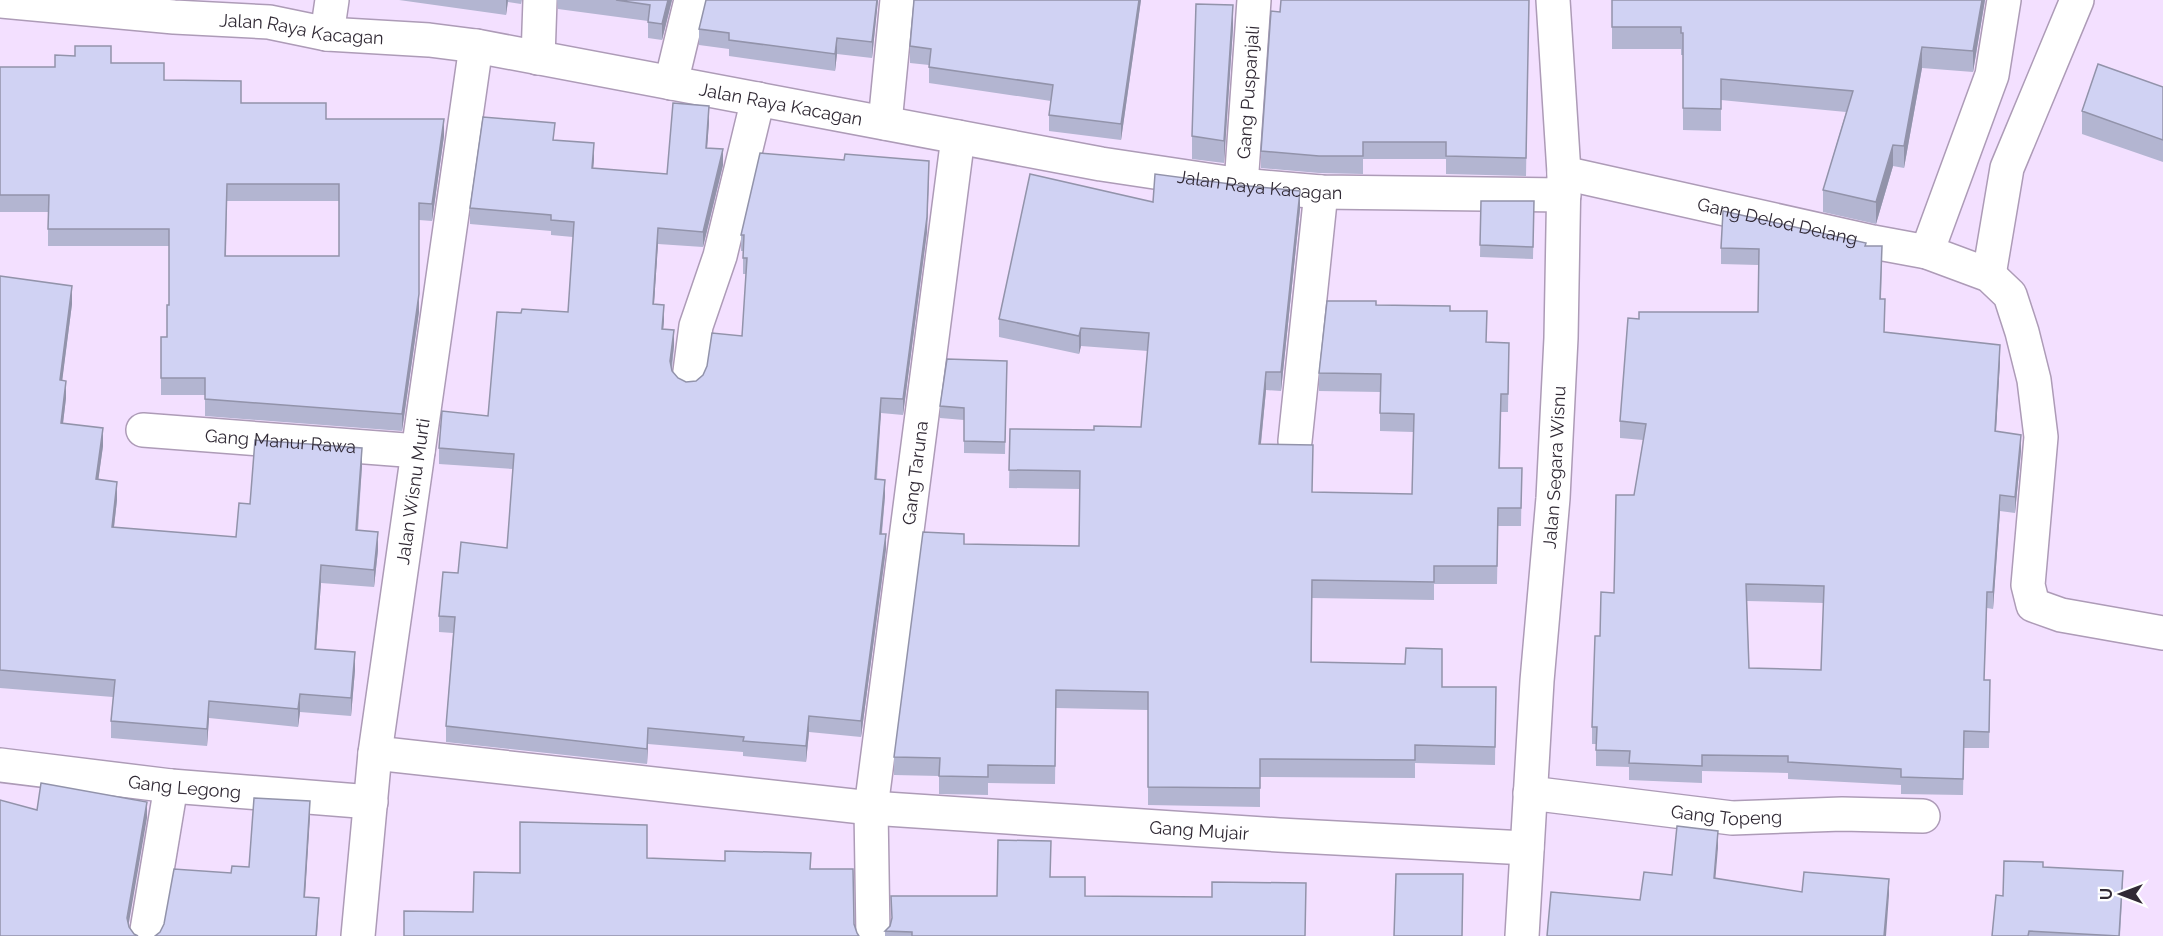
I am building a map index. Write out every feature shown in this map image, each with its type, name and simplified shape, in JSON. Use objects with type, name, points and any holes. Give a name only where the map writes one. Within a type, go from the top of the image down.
[{"type":"street","points":[[327,34],[332,0]]},
{"type":"street","points":[[538,58],[540,0]]},
{"type":"street","points":[[671,82],[692,0]]},
{"type":"street","points":[[885,123],[897,0]]},
{"type":"street","name":"Gang Puspanjali","points":[[1241,185],[1254,0]]},
{"type":"street","name":"Jalan Segara Wisnu","points":[[1522,936],[1537,681],[1553,498],[1561,338],[1564,184],[1553,0]]},
{"type":"street","points":[[1928,252],[1992,75],[2004,0]]},
{"type":"street","points":[[2077,0],[2007,168],[1989,275],[2010,295],[2034,380],[2041,436],[2028,585],[2033,605],[2061,615],[2163,633]]},
{"type":"street","name":"Jalan Raya Kacagan","points":[[0,1],[174,8],[269,22],[327,34],[429,40],[476,46],[1101,164],[1241,185],[1321,192],[1564,184]]},
{"type":"street","name":"Jalan Wisnu Murti","points":[[358,936],[375,753],[476,46]]},
{"type":"street","points":[[689,379],[696,326],[720,256],[758,99]]},
{"type":"street","name":"Gang Taruna","points":[[873,936],[871,808],[958,137]]},
{"type":"street","name":"Gang Delod Delang","points":[[1564,184],[1928,252],[1989,275]]},
{"type":"street","points":[[1295,441],[1321,192]]},
{"type":"street","name":"Gang Manur Rawa","points":[[143,430],[418,451]]},
{"type":"street","name":"Gang Mujair","points":[[375,753],[871,808],[1279,835],[1527,848]]},
{"type":"street","name":"Gang Legong","points":[[0,765],[171,786],[370,802]]},
{"type":"street","points":[[146,936],[171,786]]},
{"type":"street","name":"Gang Topeng","points":[[1530,793],[1732,818],[1842,814],[1923,816]]},
{"type":"building","points":[[616,0],[668,0],[662,24],[648,22],[650,5]]},
{"type":"building","points":[[706,0],[877,0],[872,42],[837,38],[835,54],[729,40],[729,33],[699,29]]},
{"type":"building","points":[[914,0],[1139,0],[1121,124],[1049,115],[1053,85],[929,67],[931,49],[910,46]]},
{"type":"building","points":[[1281,0],[1529,0],[1526,158],[1446,156],[1446,142],[1363,142],[1363,156],[1319,156],[1261,151],[1271,11],[1280,12]]},
{"type":"building","points":[[1612,0],[1982,0],[1973,51],[1922,47],[1904,146],[1893,145],[1876,202],[1823,190],[1853,91],[1721,79],[1721,109],[1683,108],[1683,33],[1681,33],[1681,27],[1612,27]]},
{"type":"building","points":[[1196,4],[1233,5],[1224,141],[1192,136]]},
{"type":"building","points":[[75,46],[111,46],[111,63],[164,63],[164,80],[241,81],[241,103],[326,103],[326,119],[444,119],[432,204],[419,203],[419,294],[402,414],[205,399],[205,378],[161,378],[161,337],[167,337],[167,305],[169,305],[169,229],[48,229],[49,195],[0,195],[0,67],[55,67],[55,55],[75,56]],"holes":[[[227,184],[339,184],[339,256],[225,256]]]},
{"type":"building","points":[[2098,64],[2163,87],[2163,140],[2082,111]]},
{"type":"building","points":[[673,103],[709,106],[706,148],[723,149],[703,232],[658,228],[653,304],[664,305],[662,329],[674,330],[670,361],[672,371],[686,382],[696,381],[703,375],[707,366],[712,333],[742,336],[747,258],[743,258],[744,235],[741,235],[760,153],[844,160],[845,154],[929,161],[927,217],[903,399],[881,398],[875,479],[885,480],[880,534],[886,534],[861,721],[809,716],[806,746],[743,741],[744,737],[648,728],[647,749],[446,726],[455,617],[439,616],[443,572],[458,573],[461,542],[507,548],[514,454],[439,448],[442,411],[488,416],[497,312],[521,313],[522,309],[568,312],[574,222],[551,220],[551,215],[470,208],[483,117],[555,123],[553,140],[594,143],[592,168],[667,174]]},
{"type":"building","points":[[1030,174],[1153,202],[1155,174],[1300,191],[1281,372],[1266,372],[1259,444],[1313,445],[1312,492],[1412,494],[1414,414],[1380,413],[1381,374],[1319,373],[1327,301],[1376,301],[1376,305],[1450,306],[1450,311],[1487,311],[1486,342],[1509,343],[1508,394],[1501,394],[1499,468],[1522,468],[1521,508],[1498,508],[1497,566],[1434,566],[1434,582],[1312,580],[1311,662],[1405,664],[1406,648],[1442,649],[1442,687],[1496,687],[1495,747],[1415,745],[1415,760],[1260,759],[1260,788],[1148,787],[1148,692],[1056,690],[1055,766],[988,765],[988,777],[939,776],[940,758],[894,757],[923,532],[964,534],[964,544],[1079,546],[1080,471],[1009,470],[1010,429],[1094,430],[1094,426],[1141,427],[1149,333],[1081,328],[1079,336],[999,319]]},
{"type":"building","points":[[1481,201],[1534,201],[1533,247],[1480,245]]},
{"type":"building","points":[[1723,211],[1866,243],[1865,246],[1882,246],[1880,299],[1885,299],[1884,332],[2000,345],[1995,431],[2021,435],[2015,497],[2000,495],[1993,592],[1987,592],[1984,680],[1990,680],[1989,732],[1964,731],[1963,779],[1901,777],[1901,769],[1788,762],[1788,756],[1702,755],[1702,766],[1629,763],[1630,751],[1596,750],[1597,727],[1592,727],[1595,636],[1600,636],[1601,592],[1614,593],[1616,495],[1634,495],[1646,424],[1620,421],[1628,318],[1639,319],[1639,312],[1758,312],[1759,249],[1721,248]],"holes":[[[1746,584],[1824,586],[1821,670],[1749,668]]]},
{"type":"building","points":[[0,276],[72,286],[60,380],[66,381],[61,423],[103,428],[96,479],[117,482],[112,527],[236,537],[239,503],[250,504],[255,440],[362,448],[356,530],[378,532],[374,570],[321,565],[315,649],[355,652],[351,698],[300,694],[298,709],[209,701],[207,729],[111,721],[115,680],[0,670]]},
{"type":"building","points":[[947,359],[1007,361],[1005,442],[964,441],[964,408],[940,406]]},
{"type":"building","points":[[41,783],[147,802],[127,918],[129,927],[138,936],[0,936],[0,800],[37,810]]},
{"type":"building","points":[[254,798],[310,801],[304,897],[319,898],[316,936],[155,936],[164,924],[174,869],[231,873],[232,866],[249,867]]},
{"type":"building","points":[[520,822],[647,825],[647,858],[725,861],[725,851],[811,853],[810,869],[853,869],[854,924],[859,936],[404,936],[404,911],[473,912],[474,872],[520,873]]},
{"type":"building","points":[[1677,826],[1718,831],[1714,878],[1802,892],[1804,872],[1889,879],[1884,936],[1547,936],[1551,892],[1640,900],[1644,872],[1672,875]]},
{"type":"building","points":[[998,840],[1051,841],[1050,877],[1085,877],[1085,896],[1212,897],[1212,882],[1306,883],[1305,936],[912,936],[912,932],[885,931],[890,926],[892,918],[891,896],[997,896]]},
{"type":"building","points":[[2004,861],[2043,862],[2043,867],[2123,871],[2119,936],[2029,931],[2028,936],[1992,936],[1996,895],[2003,896]]},
{"type":"building","points":[[1396,874],[1463,874],[1462,936],[1394,936]]}]
